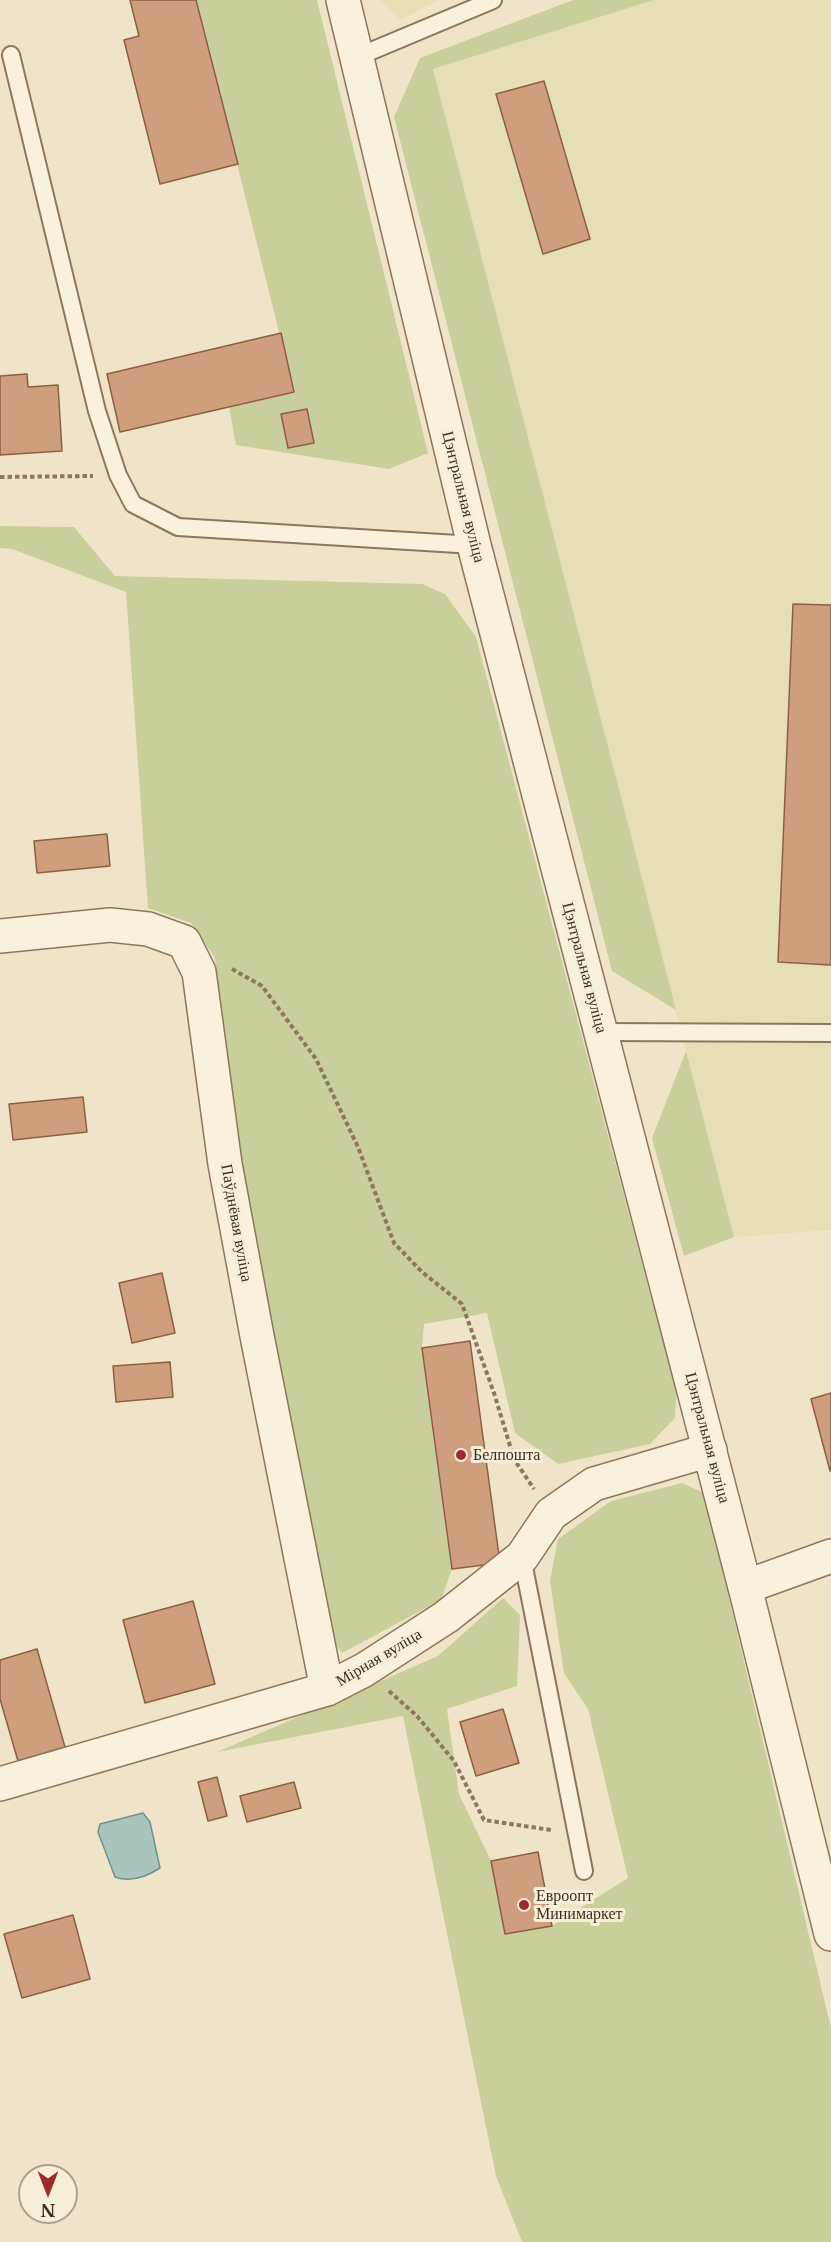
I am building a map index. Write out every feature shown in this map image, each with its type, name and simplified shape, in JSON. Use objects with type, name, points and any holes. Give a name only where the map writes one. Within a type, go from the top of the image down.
[{"type":"street","name":"Цэнтральная вуліца","points":[[343,0],[474,545],[746,1587],[831,1934]]},
{"type":"street","points":[[0,936],[110,925],[148,929],[184,942]]},
{"type":"street","name":"Паўднёвая вуліца","points":[[184,942],[200,972],[225,1164],[327,1689]]},
{"type":"street","name":"Мірная вуліца","points":[[0,1784],[327,1689],[364,1670],[446,1617],[522,1557],[550,1514],[594,1484],[710,1450]]},
{"type":"street","points":[[746,1587],[831,1556]]},
{"type":"lane","points":[[357,57],[493,0]]},
{"type":"lane","points":[[10,55],[97,411],[118,475],[134,504],[178,527],[474,545]]},
{"type":"lane","points":[[601,1032],[831,1033]]},
{"type":"lane","points":[[522,1557],[584,1871]]},
{"type":"path","points":[[0,477],[118,475]]},
{"type":"path","points":[[184,942],[262,986],[316,1059],[358,1147],[394,1243],[422,1272],[462,1304],[494,1393],[514,1459],[550,1514]]},
{"type":"path","points":[[364,1670],[417,1716],[454,1761],[484,1820],[552,1830]]},
{"type":"shaded area","points":[[379,0],[438,0],[400,20]]},
{"type":"shaded area","points":[[654,0],[831,0],[831,1230],[734,1237],[433,69]]},
{"type":"green space","points":[[196,0],[317,0],[428,453],[389,469],[236,445],[229,407],[294,392]]},
{"type":"green space","points":[[573,0],[654,0],[433,69],[676,1010],[612,971],[394,117],[420,58]]},
{"type":"green space","points":[[0,526],[74,527],[115,576],[422,584],[445,594],[476,637],[649,1290],[677,1383],[675,1418],[650,1444],[558,1464],[515,1433],[487,1313],[424,1324],[422,1348],[452,1569],[441,1600],[342,1653],[328,1635],[237,1165],[215,958],[191,923],[148,908],[126,592],[12,549],[0,548]]},
{"type":"green space","points":[[686,1051],[734,1237],[684,1256],[652,1138]]},
{"type":"green space","points":[[682,1483],[704,1493],[831,2028],[831,2242],[522,2242],[496,2176],[403,1716],[217,1752],[438,1656],[503,1598],[520,1615],[517,1686],[447,1709],[459,1794],[491,1861],[505,1934],[552,1926],[628,1878],[588,1709],[564,1673],[550,1581],[558,1539],[611,1501]]},
{"type":"water","points":[[143,1813],[150,1822],[160,1868],[138,1878],[115,1877],[98,1832],[100,1824]]},
{"type":"building","points":[[130,0],[196,0],[238,164],[160,184],[124,40],[139,36]]},
{"type":"building","points":[[544,81],[590,239],[543,254],[496,94]]},
{"type":"building","points":[[281,333],[294,392],[120,432],[107,374]]},
{"type":"building","points":[[27,374],[28,387],[58,385],[62,451],[0,455],[0,376]]},
{"type":"building","points":[[307,409],[314,443],[288,448],[281,414]]},
{"type":"building","points":[[793,604],[831,605],[831,965],[778,962]]},
{"type":"building","points":[[107,834],[110,866],[37,873],[34,841]]},
{"type":"building","points":[[83,1097],[87,1132],[13,1140],[9,1104]]},
{"type":"building","points":[[162,1273],[175,1333],[132,1343],[119,1283]]},
{"type":"building","name":"Белпошта","points":[[470,1341],[500,1563],[452,1569],[422,1348]]},
{"type":"building","points":[[170,1362],[173,1397],[116,1402],[113,1366]]},
{"type":"building","points":[[831,1393],[831,1471],[830,1471],[811,1399]]},
{"type":"building","points":[[193,1601],[215,1684],[145,1703],[123,1620]]},
{"type":"building","points":[[37,1649],[65,1747],[18,1761],[0,1699],[0,1660]]},
{"type":"building","points":[[503,1709],[519,1763],[476,1776],[460,1722]]},
{"type":"building","points":[[217,1777],[227,1816],[208,1821],[198,1782]]},
{"type":"building","points":[[294,1782],[301,1808],[247,1822],[240,1796]]},
{"type":"building","name":"Евроопт Минимаркет","points":[[538,1852],[552,1926],[505,1934],[491,1861]]},
{"type":"building","points":[[73,1915],[90,1979],[22,1998],[4,1934]]},
{"type":"place","name":"Белпошта","points":[[461,1455]]},
{"type":"place","name":"Евроопт Минимаркет","points":[[524,1905]]}]
